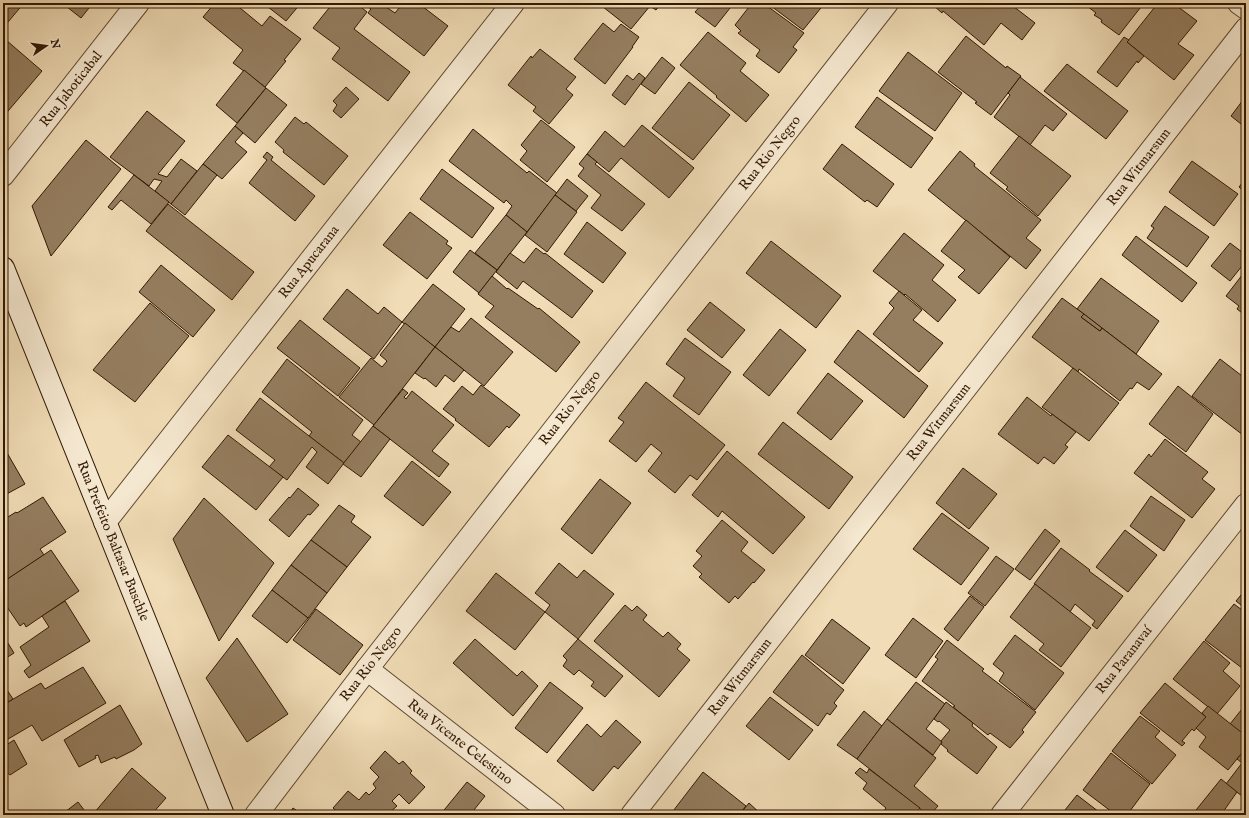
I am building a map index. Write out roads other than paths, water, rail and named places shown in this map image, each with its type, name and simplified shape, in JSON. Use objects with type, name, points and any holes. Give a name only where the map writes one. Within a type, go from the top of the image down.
[{"type":"street","name":"Rua Jaboticabal","points":[[3,175],[138,3]]},
{"type":"street","name":"Rua Apucarana","points":[[105,522],[513,3]]},
{"type":"street","name":"Rua Rio Negro","points":[[256,815],[367,669],[887,3]]},
{"type":"street","points":[[1239,3],[1246,8]]},
{"type":"street","name":"Rua Witmarsum","points":[[632,815],[1246,29]]},
{"type":"street","name":"Rua Prefeito Baltasar Buschle","points":[[3,268],[223,815]]},
{"type":"street","name":"Rua Paranavaí","points":[[1002,815],[1246,505]]},
{"type":"street","name":"Rua Vicente Celestino","points":[[367,669],[554,815]]}]
